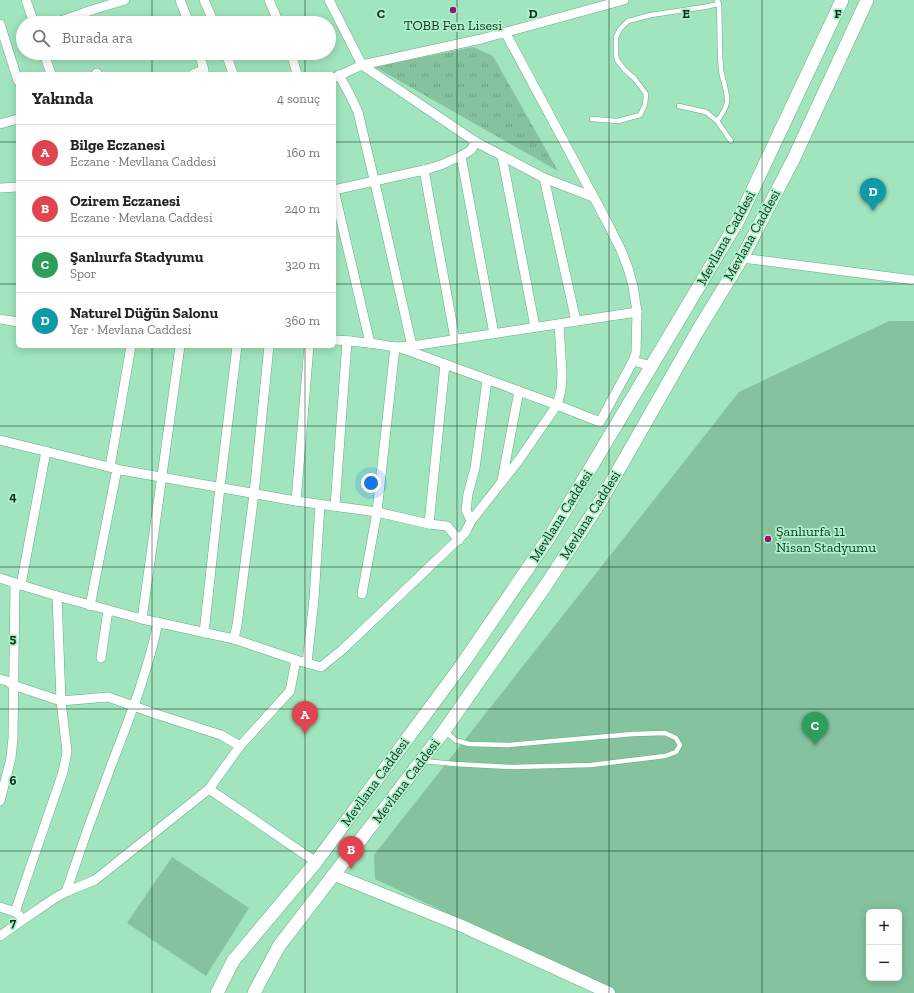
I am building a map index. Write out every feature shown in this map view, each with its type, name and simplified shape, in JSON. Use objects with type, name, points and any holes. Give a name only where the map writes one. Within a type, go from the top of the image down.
[{"type":"main road","name":"Mevllana Caddesi","points":[[217,993],[233,961],[316,862],[456,672],[550,536],[739,219],[842,0]]},
{"type":"main road","name":"Mevlana Caddesi","points":[[254,993],[279,946],[444,731],[546,585],[602,499],[697,332],[742,258],[793,160],[867,0]]},
{"type":"street","points":[[26,0],[32,16]]},
{"type":"street","points":[[75,16],[123,0]]},
{"type":"street","points":[[180,0],[186,16]]},
{"type":"street","points":[[204,0],[211,16]]},
{"type":"street","points":[[269,0],[276,16]]},
{"type":"street","points":[[329,0],[362,65],[476,142],[544,178],[593,197]]},
{"type":"street","points":[[412,346],[358,112],[350,95],[337,77],[362,65],[480,39],[624,0]]},
{"type":"street","points":[[0,24],[16,75]]},
{"type":"street","points":[[336,340],[396,347],[600,422],[636,353],[637,312],[633,286],[621,250],[606,220],[505,32]]},
{"type":"street","points":[[46,60],[50,72]]},
{"type":"street","points":[[198,72],[204,70],[201,60]]},
{"type":"street","points":[[228,60],[232,72]]},
{"type":"street","points":[[292,60],[296,72]]},
{"type":"street","points":[[0,124],[16,120]]},
{"type":"street","points":[[336,190],[441,165],[471,150],[476,142]]},
{"type":"street","points":[[461,156],[494,334]]},
{"type":"street","points":[[502,156],[535,327]]},
{"type":"street","points":[[424,170],[456,339]]},
{"type":"street","points":[[544,178],[576,321]]},
{"type":"street","points":[[0,188],[16,187]]},
{"type":"street","points":[[336,198],[370,343]]},
{"type":"street","points":[[742,258],[914,280]]},
{"type":"street","points":[[396,347],[412,346],[637,312]]},
{"type":"street","points":[[0,319],[16,322]]},
{"type":"street","points":[[0,578],[90,606],[234,639],[321,667],[337,654],[459,540],[465,533],[471,521],[519,460],[557,405],[561,390],[562,373],[559,324]]},
{"type":"street","points":[[336,506],[347,342],[370,343]]},
{"type":"street","points":[[362,594],[376,512],[396,347]]},
{"type":"street","points":[[90,606],[114,468],[131,348]]},
{"type":"street","points":[[142,619],[180,348]]},
{"type":"street","points":[[204,633],[237,348]]},
{"type":"street","points":[[234,639],[254,494],[269,348]]},
{"type":"street","points":[[296,501],[309,348]]},
{"type":"street","points":[[633,361],[652,366]]},
{"type":"street","points":[[429,524],[445,364]]},
{"type":"street","points":[[471,521],[466,510],[468,494],[475,468],[487,380]]},
{"type":"street","points":[[502,481],[519,391]]},
{"type":"street","points":[[0,440],[114,468],[254,494],[320,505],[376,512],[429,524],[447,526],[459,540]]},
{"type":"street","points":[[0,801],[11,758],[18,584],[46,451]]},
{"type":"street","points":[[307,663],[314,599],[320,505]]},
{"type":"street","points":[[15,912],[63,772],[67,752],[61,701],[57,596]]},
{"type":"street","points":[[101,658],[108,610]]},
{"type":"street","points":[[66,892],[91,818],[134,705],[150,655],[158,622]]},
{"type":"street","points":[[0,936],[55,898],[95,880],[209,789],[240,746],[290,692],[296,660]]},
{"type":"street","points":[[0,679],[13,685],[61,701],[108,697],[221,735],[240,746]]},
{"type":"street","points":[[209,789],[316,862]]},
{"type":"street","points":[[335,875],[462,926],[609,993]]},
{"type":"street","points":[[0,907],[15,912],[24,919]]},
{"type":"lane","points":[[592,119],[618,121],[640,115],[645,105],[646,94],[636,79],[625,70],[617,60],[616,37],[620,29],[628,21],[651,15],[704,7],[718,2],[721,70],[726,90],[727,103],[717,121]]},
{"type":"lane","points":[[679,106],[706,112],[717,121],[731,141]]},
{"type":"lane","points":[[421,761],[512,767],[591,765],[665,756],[676,752],[680,745],[676,738],[665,733],[634,734],[508,745],[469,744],[455,740],[444,731]]},
{"type":"green space","points":[[473,47],[493,56],[558,171],[375,67]]},
{"type":"green space","name":"Şanlıurfa 11 Nisan Stadyumu","points":[[889,321],[914,321],[914,993],[616,993],[375,879],[374,855],[739,392]]},
{"type":"green space","points":[[172,857],[249,908],[206,976],[127,923]]},
{"type":"place","name":"TOBB Fen Lisesi","points":[[453,10]]},
{"type":"place","name":"Naturel Düğün Salonu","points":[[873,211]]},
{"type":"place","name":"Şanlıurfa 11 Nisan Stadyumu","points":[[768,539]]},
{"type":"place","name":"Bilge Eczanesi","points":[[305,734]]},
{"type":"place","name":"Şanlıurfa Stadyumu","points":[[815,745]]},
{"type":"place","name":"Ozirem Eczanesi","points":[[351,869]]}]
